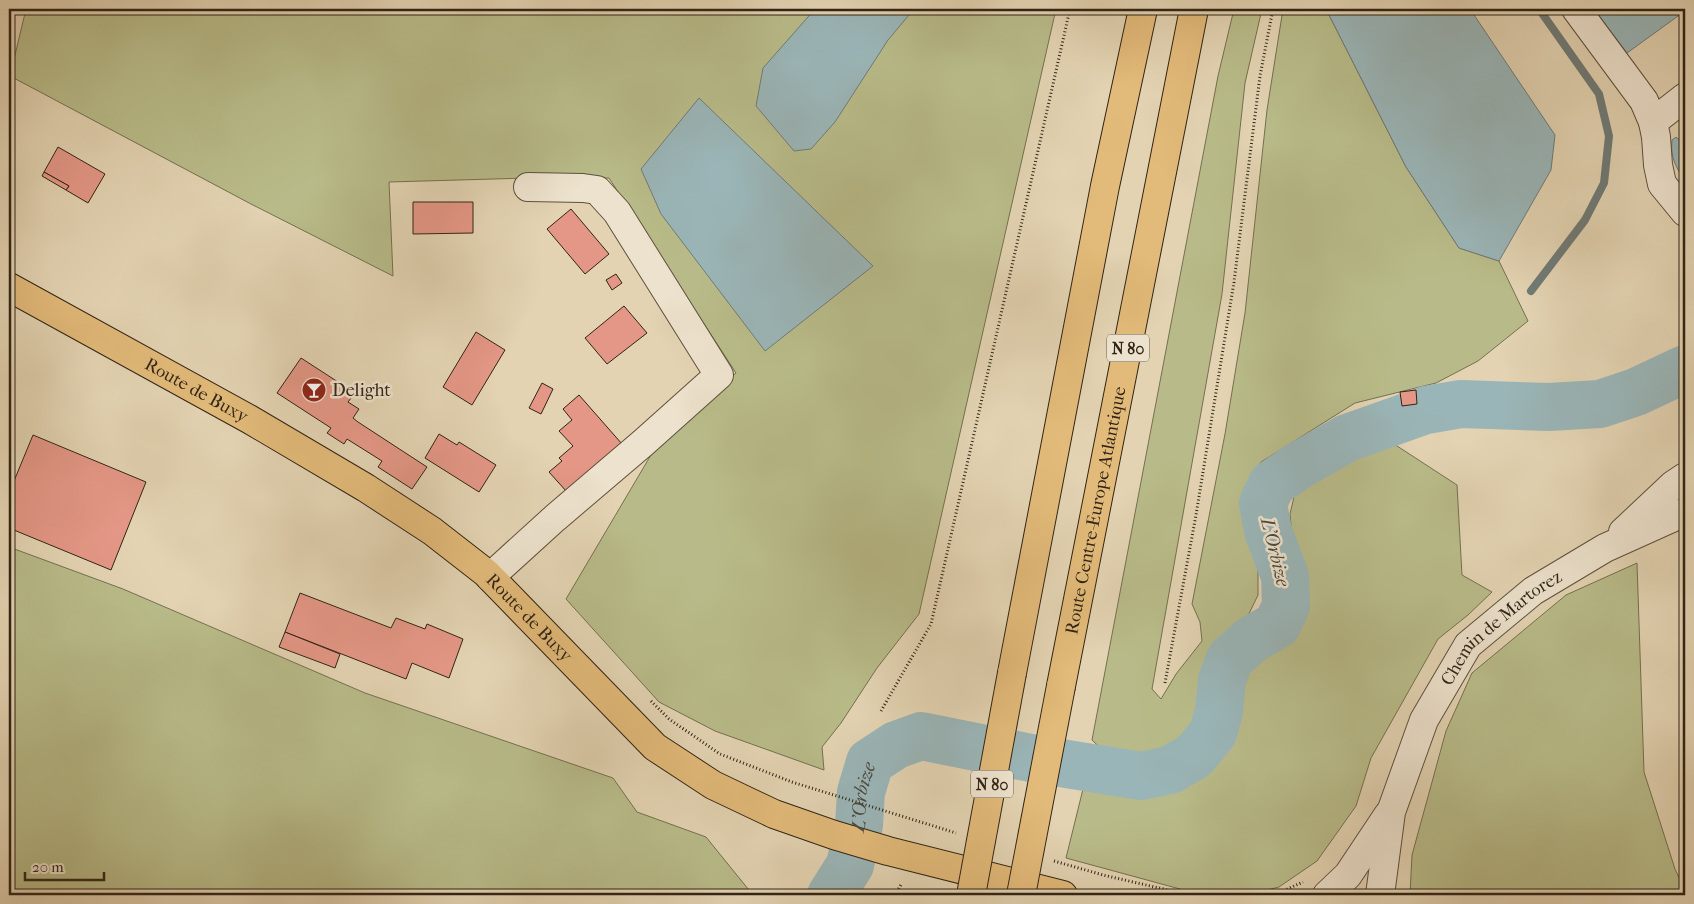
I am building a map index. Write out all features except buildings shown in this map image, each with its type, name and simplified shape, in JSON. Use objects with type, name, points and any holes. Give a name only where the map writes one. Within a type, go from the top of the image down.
[{"type":"main road","name":"N 80","points":[[971,895],[1105,186],[1142,9]]},
{"type":"main road","name":"Route Centre-Europe Atlantique","points":[[1021,895],[1194,9]]},
{"type":"main road","name":"Route de Buxy","points":[[9,287],[244,416],[366,488],[432,531],[490,577],[655,747],[713,785],[774,814],[834,835],[888,851],[1063,895]]},
{"type":"street","points":[[1576,9],[1644,101],[1653,122],[1662,184],[1685,212]]},
{"type":"street","points":[[1653,122],[1685,97]]},
{"type":"street","points":[[490,577],[554,518],[643,443],[719,375],[617,212],[597,190],[528,187]]},
{"type":"street","points":[[1605,548],[1673,485],[1685,477]]},
{"type":"street","name":"Chemin de Martorez","points":[[1380,895],[1390,812],[1424,720],[1468,645],[1533,591],[1605,548],[1685,512]]},
{"type":"street","name":"Chemin de Martorez","points":[[1327,895],[1348,874],[1390,812]]},
{"type":"path","points":[[881,711],[931,624],[1070,9]]},
{"type":"path","points":[[1165,683],[1196,514],[1234,282],[1260,76],[1273,9]]},
{"type":"path","points":[[648,698],[669,719],[720,754],[792,782],[899,815]]},
{"type":"green space","points":[[26,9],[1056,9],[919,614],[877,668],[841,723],[822,747],[824,770],[715,731],[659,702],[566,599],[658,443],[736,373],[609,178],[389,182],[393,276],[251,204],[10,76]]},
{"type":"green space","points":[[1234,9],[1262,9],[1245,83],[1222,294],[1152,689],[1161,699],[1176,674],[1202,641],[1200,622],[1192,604],[1225,434],[1245,313],[1267,110],[1283,9],[1326,9],[1406,167],[1459,248],[1499,261],[1528,321],[1478,361],[1436,383],[1355,403],[1261,462],[1248,490],[1248,518],[1258,551],[1258,595],[1246,620],[1213,666],[1201,720],[1195,737],[1175,754],[1148,762],[1111,758],[1092,740],[1218,76]]},
{"type":"green space","points":[[1394,444],[1457,485],[1462,575],[1492,592],[1468,615],[1438,639],[1371,758],[1356,806],[1317,861],[1279,887],[1247,895],[1202,895],[1066,858],[1083,789],[1176,789],[1205,771],[1217,756],[1228,722],[1234,687],[1249,665],[1289,636],[1300,605],[1301,574],[1293,547],[1290,514],[1297,484],[1330,464],[1356,454]]},
{"type":"green space","points":[[9,547],[123,589],[365,693],[613,778],[637,812],[706,837],[753,895],[9,895]]},
{"type":"green space","points":[[1637,563],[1644,772],[1685,895],[1410,895],[1412,855],[1446,731],[1472,673],[1566,595]]},
{"type":"water","points":[[815,9],[914,9],[888,40],[835,122],[811,149],[794,151],[756,106],[763,68]]},
{"type":"water","points":[[1326,9],[1470,9],[1555,135],[1551,170],[1499,261],[1459,248],[1406,167]]},
{"type":"water","points":[[1594,9],[1685,9],[1685,11],[1627,53]]},
{"type":"water","points":[[699,98],[873,266],[765,351],[661,214],[641,169]]},
{"type":"water","points":[[1676,137],[1685,145],[1685,181],[1676,167],[1673,157],[1672,140]]},
{"type":"waterway","points":[[1531,291],[1585,220],[1604,183],[1609,136],[1599,94],[1539,9]]},
{"type":"waterway","name":"L'Orbize","points":[[831,895],[850,865],[859,825],[861,792],[870,762],[896,745],[921,736],[1036,759],[1141,776],[1170,770],[1194,756],[1213,733],[1219,711],[1222,680],[1230,659],[1251,640],[1277,625],[1286,606],[1285,576],[1268,531],[1263,503],[1272,484],[1298,466],[1347,438],[1426,410],[1461,404],[1549,407],[1600,404],[1636,392],[1685,369]]},
{"type":"place","name":"Delight","points":[[314,390]]}]
